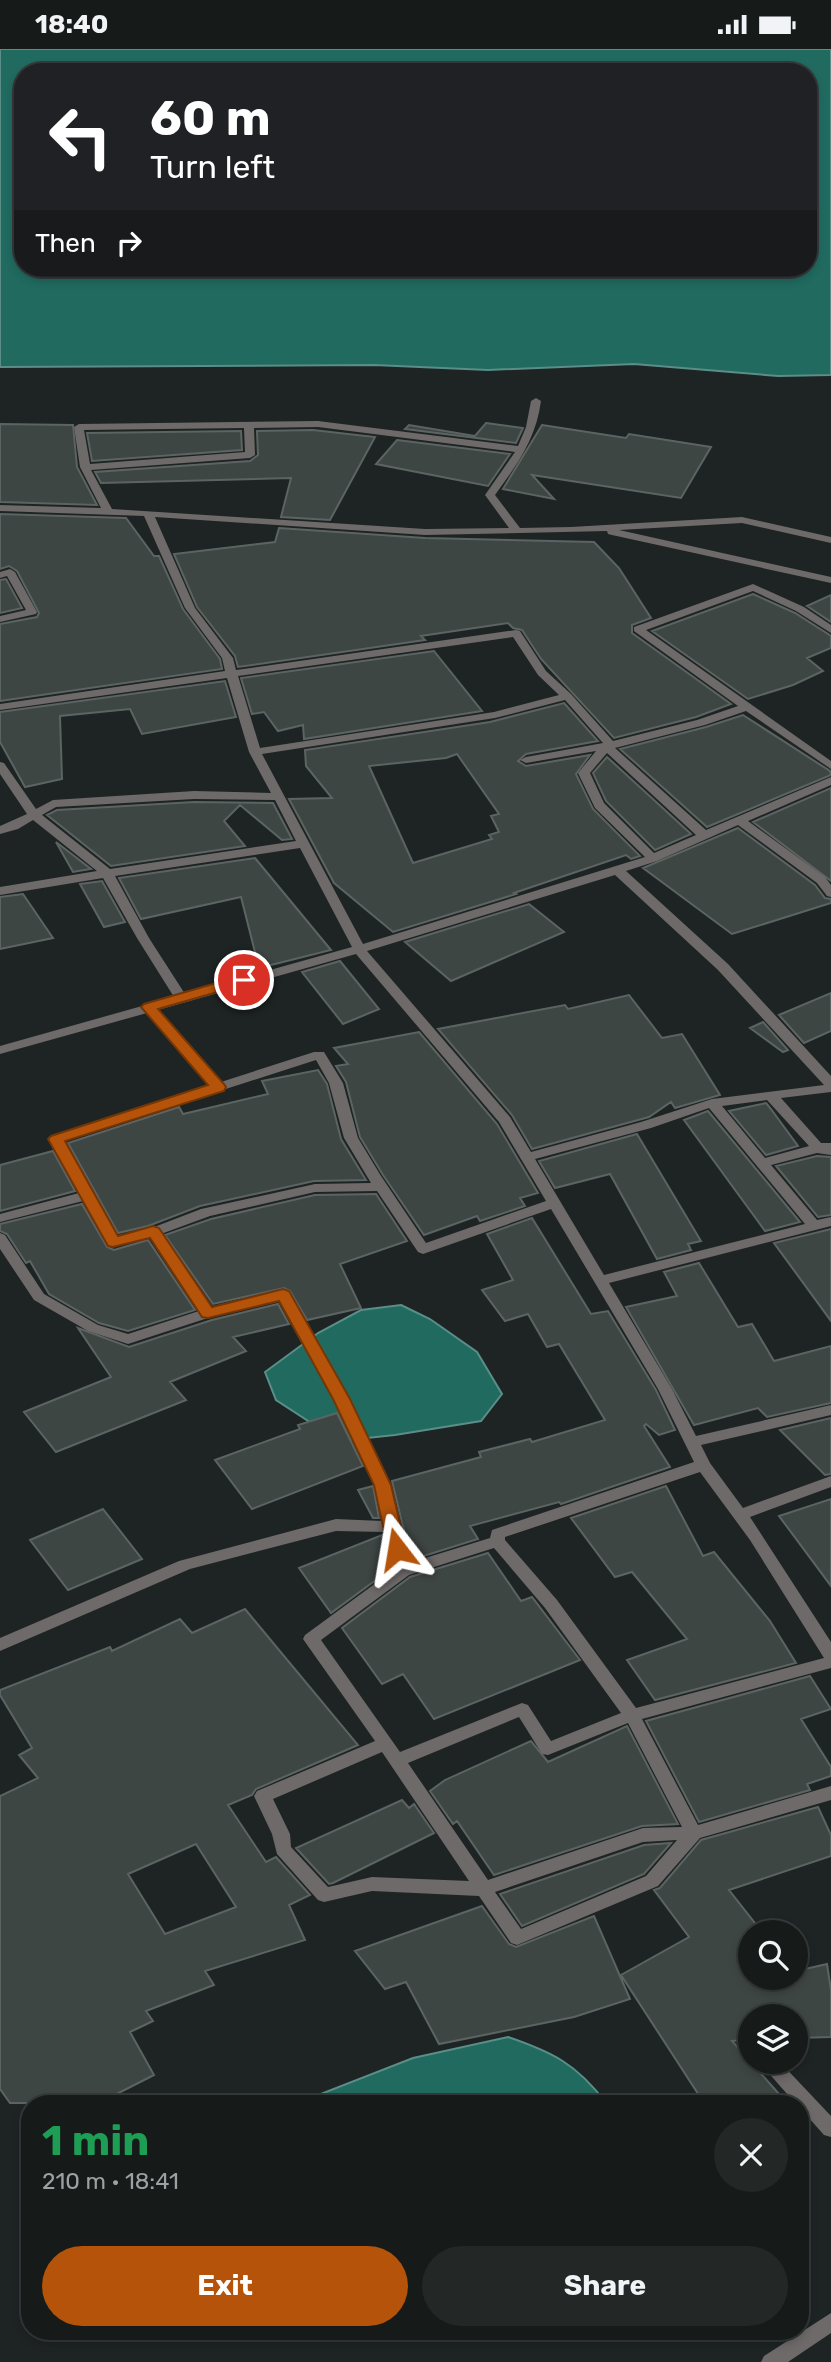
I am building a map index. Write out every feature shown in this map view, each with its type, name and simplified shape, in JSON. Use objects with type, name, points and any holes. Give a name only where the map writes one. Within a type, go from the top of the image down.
[{"type":"street","points":[[517,531],[490,495],[522,450],[535,422],[537,401]]},
{"type":"street","points":[[108,511],[85,467],[79,427],[318,424],[522,450]]},
{"type":"street","points":[[85,467],[250,455],[249,425]]},
{"type":"street","points":[[0,508],[148,513],[425,532],[597,529],[742,520],[831,540]]},
{"type":"street","points":[[148,513],[190,608],[227,658],[256,753],[359,949],[505,1120],[665,1389],[703,1465],[740,1514],[831,1655]]},
{"type":"street","points":[[597,529],[831,580]]},
{"type":"street","points":[[0,575],[10,572],[32,612],[0,619]]},
{"type":"street","points":[[831,630],[800,609],[753,587],[638,629],[831,766]]},
{"type":"street","points":[[0,707],[516,633],[542,673],[567,696],[609,745],[705,836]]},
{"type":"street","points":[[256,753],[495,715],[567,696]]},
{"type":"street","points":[[526,761],[701,723],[746,707]]},
{"type":"street","points":[[609,745],[584,773],[599,805],[653,858]]},
{"type":"street","points":[[0,765],[34,815],[111,872],[143,939],[181,998]]},
{"type":"street","points":[[0,1050],[359,949],[618,870],[653,858],[831,782]]},
{"type":"street","points":[[0,831],[15,826],[53,804],[194,795],[279,797]]},
{"type":"street","points":[[740,821],[826,878],[831,893]]},
{"type":"street","points":[[0,891],[303,844]]},
{"type":"street","points":[[618,870],[723,967],[831,1086]]},
{"type":"street","points":[[149,1007],[218,1087]]},
{"type":"street","points":[[380,1187],[315,1188],[206,1212],[113,1242],[56,1139],[319,1055],[336,1083],[351,1138],[380,1187],[423,1249],[555,1203]]},
{"type":"street","points":[[527,1157],[646,1125],[712,1103],[831,1086]]},
{"type":"street","points":[[771,1096],[827,1148]]},
{"type":"street","points":[[712,1103],[814,1226]]},
{"type":"street","points":[[761,1163],[827,1148]]},
{"type":"street","points":[[0,1218],[86,1196]]},
{"type":"street","points":[[600,1280],[831,1221]]},
{"type":"street","points":[[153,1231],[208,1313]]},
{"type":"street","points":[[0,1238],[39,1297],[93,1328],[128,1339],[208,1313],[283,1294],[341,1399],[383,1485],[403,1571]]},
{"type":"street","points":[[691,1442],[831,1410]]},
{"type":"street","points":[[694,1833],[632,1715],[551,1604],[497,1542],[498,1534],[703,1465]]},
{"type":"street","points":[[740,1514],[831,1481]]},
{"type":"street","points":[[0,1645],[185,1565],[336,1525],[391,1527]]},
{"type":"street","points":[[497,1542],[403,1571],[311,1639],[386,1743],[517,1938],[652,1881],[694,1833]]},
{"type":"street","points":[[397,1760],[522,1709],[548,1749],[632,1715],[831,1662]]},
{"type":"street","points":[[386,1743],[263,1796],[281,1833],[283,1849],[324,1895],[372,1884],[483,1889],[643,1835],[694,1833],[831,1793]]},
{"type":"street","points":[[779,2074],[799,2095]]},
{"type":"street","points":[[809,2106],[831,2129]]},
{"type":"street","points":[[809,2337],[831,2322]]},
{"type":"street","points":[[771,2362],[804,2340]]},
{"type":"shaded area","points":[[0,49],[831,49],[831,375],[778,376],[634,364],[488,370],[374,365],[0,367]]},
{"type":"shaded area","points":[[401,1305],[430,1319],[477,1352],[502,1394],[481,1421],[339,1441],[276,1400],[265,1372],[318,1333],[361,1310]]},
{"type":"shaded area","points":[[508,2037],[563,2061],[585,2078],[599,2095],[318,2095],[413,2058]]},
{"type":"building","points":[[486,423],[523,428],[516,443],[405,429],[409,425],[475,436]]},
{"type":"building","points":[[0,424],[73,425],[77,467],[97,505],[0,502]]},
{"type":"building","points":[[542,425],[626,438],[629,434],[711,447],[681,498],[532,475],[554,499],[503,489]]},
{"type":"building","points":[[313,430],[375,437],[330,520],[281,517],[291,478],[101,483],[95,472],[250,461],[258,455],[257,431]]},
{"type":"building","points":[[241,431],[242,450],[92,461],[87,433]]},
{"type":"building","points":[[397,440],[510,454],[488,486],[376,464]]},
{"type":"building","points":[[0,514],[126,518],[154,556],[159,556],[183,609],[220,659],[222,669],[0,701],[0,624],[37,617],[39,613],[17,571],[9,566],[0,569]]},
{"type":"building","points":[[279,528],[425,538],[594,542],[619,568],[651,618],[632,625],[632,633],[731,704],[696,717],[614,738],[541,659],[522,630],[513,628],[508,623],[421,636],[425,640],[238,667],[235,656],[197,607],[174,554],[275,542]]},
{"type":"building","points":[[6,579],[22,608],[0,613],[0,580]]},
{"type":"building","points":[[753,594],[795,613],[831,636],[831,648],[807,658],[823,671],[793,685],[748,699],[652,631]]},
{"type":"building","points":[[831,595],[831,622],[807,606]]},
{"type":"building","points":[[434,651],[482,711],[304,739],[303,725],[278,731],[264,712],[252,714],[241,678]]},
{"type":"building","points":[[225,681],[236,717],[142,734],[130,709],[60,716],[62,779],[25,787],[0,742],[0,712]]},
{"type":"building","points":[[564,703],[598,741],[526,754],[518,761],[526,766],[590,755],[576,774],[593,809],[640,856],[631,859],[626,855],[514,893],[516,894],[393,932],[334,883],[289,799],[332,798],[306,766],[305,750],[490,722]],"holes":[[[457,754],[499,814],[491,816],[499,832],[489,835],[492,839],[413,863],[369,766],[446,758]]]},
{"type":"building","points":[[743,715],[830,771],[831,775],[707,827],[620,749],[706,727]]},
{"type":"building","points":[[607,757],[691,834],[655,850],[606,801],[593,773]]},
{"type":"building","points":[[831,788],[831,881],[753,822]]},
{"type":"building","points":[[194,802],[273,803],[292,839],[282,840],[240,805],[224,821],[245,846],[111,866],[47,815],[57,810]]},
{"type":"building","points":[[738,828],[815,885],[825,898],[831,899],[831,903],[732,934],[643,868]]},
{"type":"building","points":[[56,842],[91,869],[73,872]]},
{"type":"building","points":[[255,858],[331,950],[259,968],[241,897],[141,919],[119,878]]},
{"type":"building","points":[[102,881],[125,922],[104,927],[80,884]]},
{"type":"building","points":[[23,894],[53,938],[0,949],[0,897]]},
{"type":"building","points":[[529,904],[564,932],[451,981],[405,942]]},
{"type":"building","points":[[340,961],[379,1009],[343,1024],[302,972]]},
{"type":"building","points":[[831,993],[831,1031],[804,1043],[779,1015]]},
{"type":"building","points":[[629,995],[662,1038],[682,1034],[720,1095],[675,1108],[671,1102],[649,1117],[532,1149],[512,1115],[438,1029],[565,1005],[568,1009]]},
{"type":"building","points":[[763,1022],[788,1050],[783,1052],[750,1028]]},
{"type":"building","points":[[419,1032],[497,1124],[538,1193],[520,1198],[525,1206],[480,1221],[477,1216],[424,1235],[383,1175],[360,1137],[346,1082],[336,1066],[348,1064],[334,1048]]},
{"type":"building","points":[[318,1070],[327,1084],[341,1139],[366,1180],[314,1181],[200,1206],[148,1226],[118,1233],[68,1143],[179,1107],[183,1114],[268,1094],[262,1081]]},
{"type":"building","points":[[766,1103],[798,1146],[766,1155],[729,1111]]},
{"type":"building","points":[[708,1111],[800,1222],[765,1231],[684,1120]]},
{"type":"building","points":[[637,1134],[701,1241],[688,1244],[691,1250],[657,1259],[610,1174],[555,1188],[539,1161]]},
{"type":"building","points":[[53,1151],[75,1191],[0,1211],[0,1165]]},
{"type":"building","points":[[817,1156],[831,1157],[831,1215],[818,1217],[776,1166]]},
{"type":"building","points":[[376,1194],[407,1241],[340,1264],[361,1308],[307,1320],[290,1291],[284,1288],[213,1304],[165,1235],[211,1219],[315,1195]]},
{"type":"building","points":[[82,1204],[107,1247],[114,1250],[148,1240],[195,1310],[128,1331],[99,1323],[49,1294],[30,1261],[26,1263],[7,1234],[0,1231],[0,1224]]},
{"type":"building","points":[[532,1218],[591,1314],[608,1311],[656,1390],[675,1430],[659,1435],[646,1424],[644,1426],[670,1467],[561,1504],[559,1502],[470,1526],[478,1539],[411,1560],[392,1481],[481,1457],[479,1452],[530,1439],[532,1442],[605,1420],[559,1344],[547,1347],[528,1314],[505,1321],[482,1290],[513,1280],[487,1234]]},
{"type":"building","points":[[831,1229],[831,1321],[774,1243]]},
{"type":"building","points":[[699,1263],[738,1327],[752,1324],[774,1361],[831,1346],[831,1403],[767,1417],[758,1408],[694,1425],[626,1307],[677,1296],[664,1272]]},
{"type":"building","points":[[278,1304],[289,1324],[233,1337],[246,1351],[170,1382],[186,1400],[56,1452],[24,1412],[111,1377],[78,1328],[129,1347],[212,1320]]},
{"type":"building","points":[[337,1413],[363,1466],[252,1509],[215,1460],[300,1429],[298,1425]]},
{"type":"building","points":[[831,1418],[831,1474],[825,1475],[780,1430]]},
{"type":"building","points":[[373,1486],[379,1518],[373,1518],[358,1490]]},
{"type":"building","points":[[666,1486],[703,1556],[714,1552],[770,1621],[796,1663],[655,1700],[627,1660],[687,1639],[632,1572],[615,1577],[571,1518]]},
{"type":"building","points":[[831,1499],[831,1586],[779,1516]]},
{"type":"building","points":[[103,1509],[142,1559],[68,1590],[30,1540]]},
{"type":"building","points":[[382,1535],[392,1568],[331,1613],[299,1568]]},
{"type":"building","points":[[488,1553],[521,1601],[532,1597],[580,1660],[434,1719],[403,1674],[382,1684],[342,1628],[410,1577]]},
{"type":"building","points":[[245,1609],[358,1745],[256,1789],[252,1795],[228,1805],[266,1862],[276,1857],[310,1895],[289,1905],[305,1940],[205,1971],[214,1985],[146,2011],[153,2021],[130,2032],[154,2075],[115,2095],[21,2095],[21,2103],[10,2103],[0,2089],[0,1796],[38,1778],[19,1755],[32,1748],[0,1695],[0,1690],[110,1647],[112,1651],[180,1619],[192,1633]],"holes":[[[196,1844],[236,1907],[165,1934],[128,1874]]]},
{"type":"building","points":[[810,1676],[831,1709],[801,1719],[831,1767],[831,1776],[807,1784],[810,1790],[699,1822],[646,1721]]},
{"type":"building","points":[[627,1726],[678,1824],[642,1826],[494,1875],[457,1821],[453,1824],[430,1791],[445,1780],[531,1741],[548,1762]]},
{"type":"building","points":[[402,1800],[409,1808],[414,1804],[434,1833],[333,1883],[329,1884],[296,1848]]},
{"type":"building","points":[[818,1807],[831,1835],[831,1856],[729,1890],[753,1920],[738,1920],[738,1990],[808,1990],[808,1968],[827,1964],[831,1990],[831,2037],[808,2038],[808,2004],[738,2004],[738,2041],[732,2041],[738,2048],[738,2074],[761,2074],[780,2095],[699,2095],[621,1975],[689,1937],[654,1890],[660,1888],[701,1840]]},
{"type":"building","points":[[671,1843],[644,1874],[522,1926],[500,1894],[644,1845]]},
{"type":"building","points":[[482,1906],[509,1944],[516,1947],[594,1916],[630,1999],[574,2017],[439,2044],[406,1982],[385,1989],[355,1951]]},
{"type":"route","points":[[244,980],[149,1007],[218,1087],[56,1139],[113,1242],[153,1231],[208,1313],[283,1294],[341,1399],[383,1485],[397,1549]]}]
